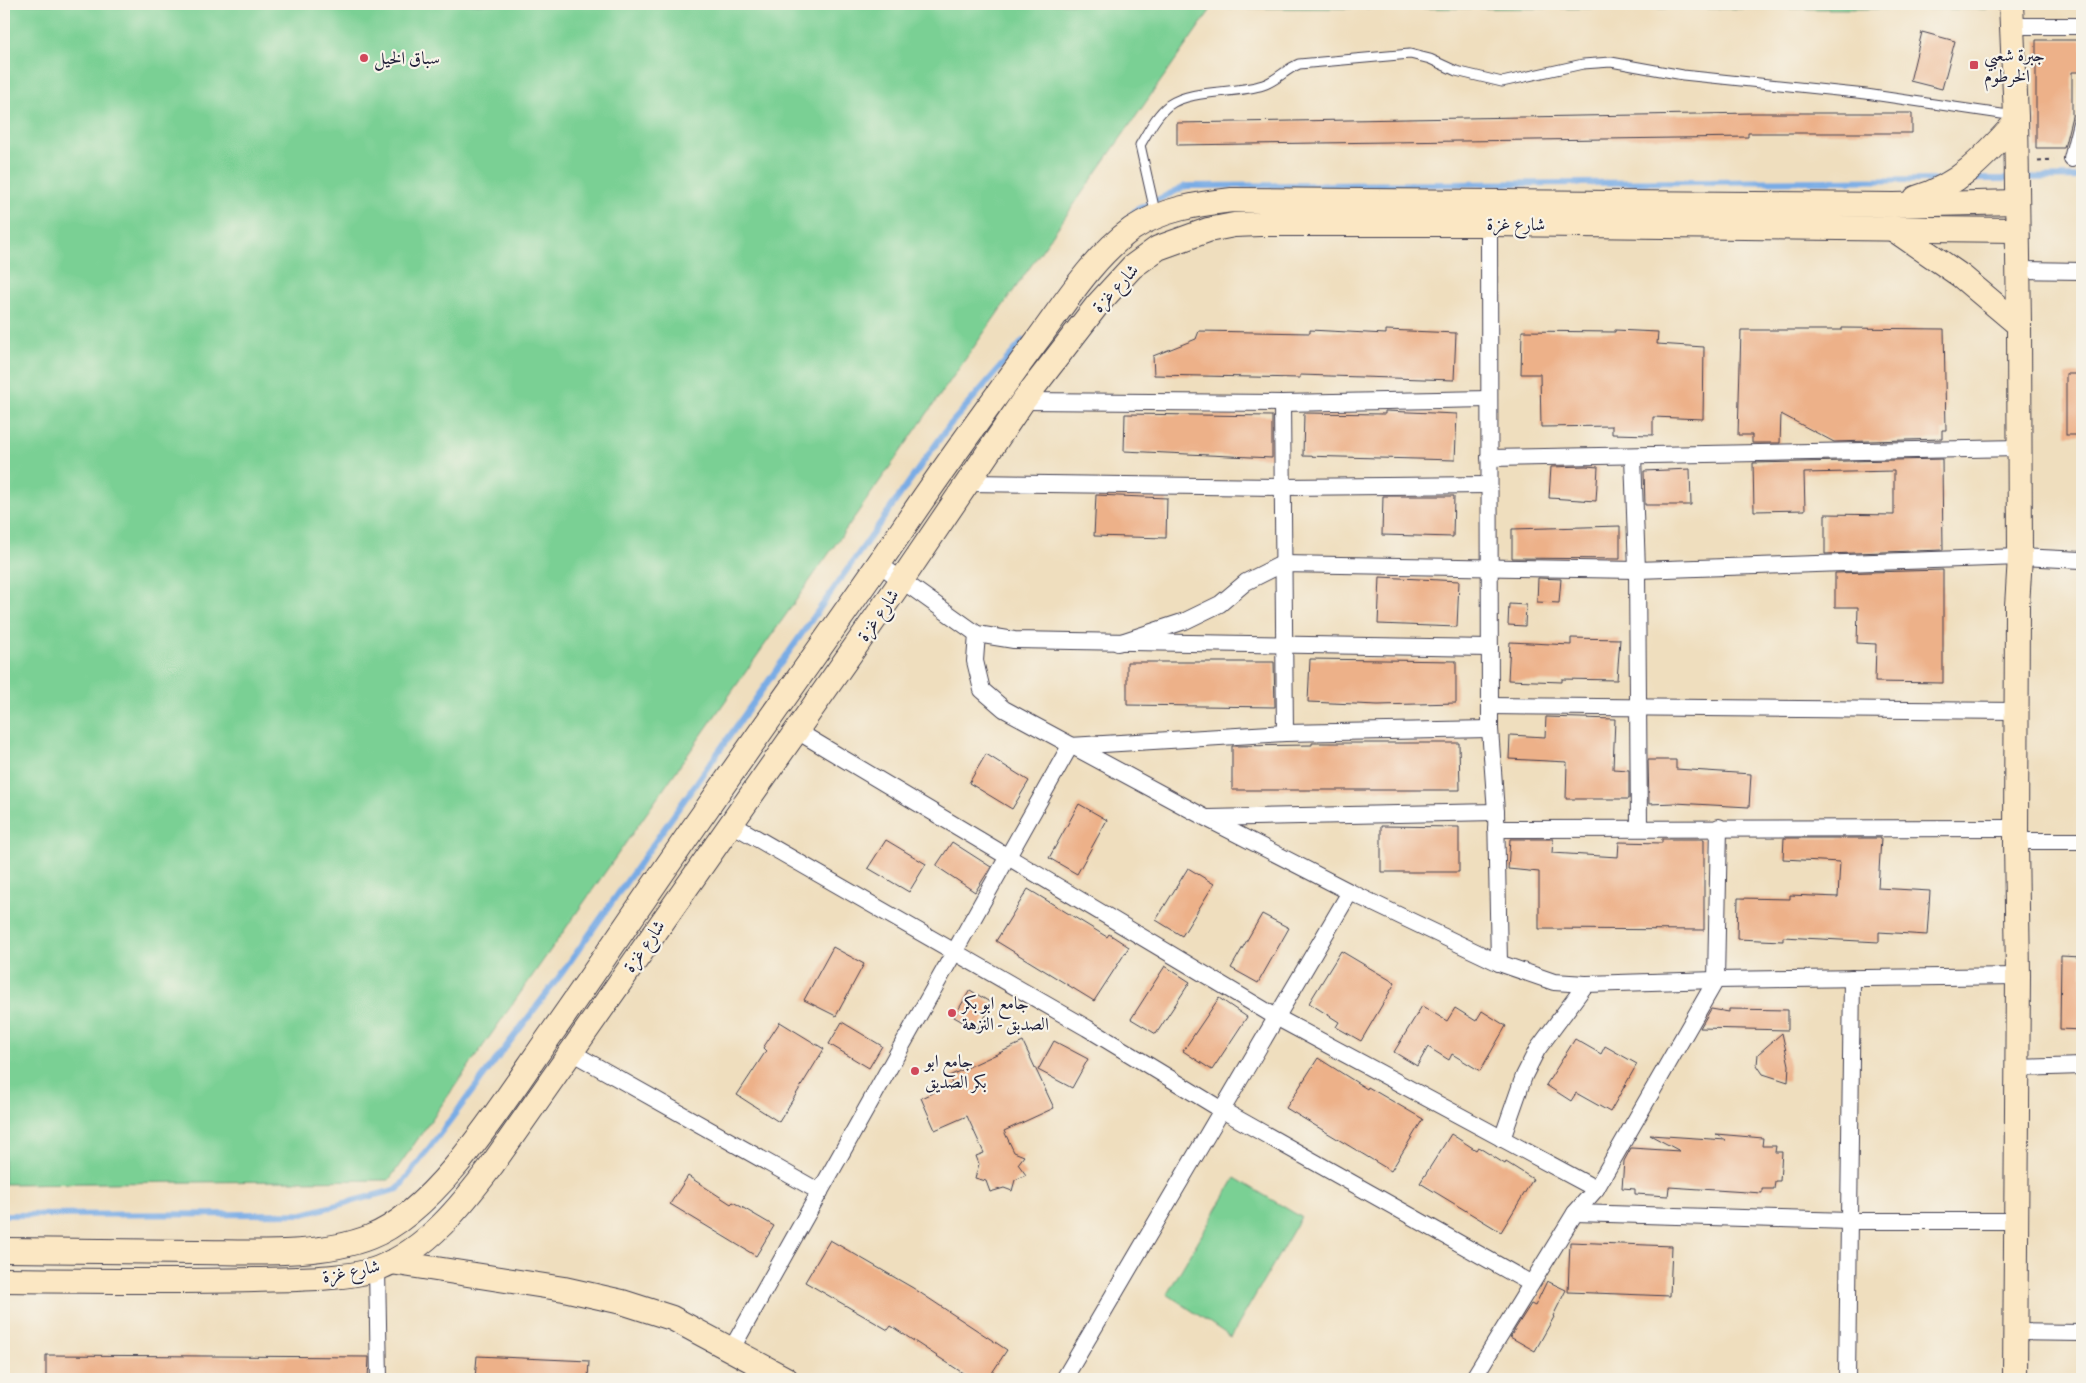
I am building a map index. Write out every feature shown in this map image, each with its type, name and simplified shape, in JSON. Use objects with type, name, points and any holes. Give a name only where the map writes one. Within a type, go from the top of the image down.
[{"type":"main road","points":[[2011,15],[2016,119],[2020,448],[2020,557],[2017,606],[2018,1068],[2015,1379]]},
{"type":"main road","points":[[1894,205],[1937,192],[1971,170],[2016,119]]},
{"type":"main road","name":"شارع غزة","points":[[4,1250],[231,1252],[291,1250],[342,1244],[370,1237],[399,1222],[422,1204],[469,1149],[879,564],[956,450],[1080,283],[1104,254],[1134,228],[1157,217],[1188,206],[1259,200],[1894,205],[2017,202]]},
{"type":"main road","name":"شارع غزة","points":[[4,1280],[112,1282],[289,1279],[335,1276],[384,1266],[441,1226],[468,1196],[571,1052],[730,823],[902,581],[1023,401],[1098,304],[1132,266],[1158,248],[1184,238],[1226,227],[1251,224],[1489,224],[2017,230]]},
{"type":"main road","points":[[1893,229],[1961,276],[2019,325]]},
{"type":"main road","points":[[384,1266],[564,1289],[622,1302],[672,1318],[786,1379]]},
{"type":"street","points":[[2011,15],[2082,26]]},
{"type":"street","points":[[2072,159],[2082,119]]},
{"type":"street","points":[[1489,224],[1488,568],[1490,729],[1496,812],[1499,963]]},
{"type":"street","points":[[2018,270],[2082,270]]},
{"type":"street","points":[[1023,401],[1282,403],[1489,399]]},
{"type":"street","points":[[1282,403],[1285,733]]},
{"type":"street","points":[[1489,458],[2020,448]]},
{"type":"street","points":[[1633,456],[1639,708],[1638,828]]},
{"type":"street","points":[[968,483],[1283,487],[1489,486]]},
{"type":"street","points":[[1118,643],[1185,621],[1220,604],[1246,582],[1282,564],[1637,570],[2020,557],[2082,560]]},
{"type":"street","points":[[879,564],[977,634],[1014,640],[1490,648]]},
{"type":"street","points":[[977,634],[975,660],[982,690],[1004,710],[1206,818],[1350,892],[1499,963],[1554,982],[1586,984],[1716,980],[2018,976]]},
{"type":"street","points":[[1490,706],[2017,711]]},
{"type":"street","points":[[1070,746],[1285,733],[1490,729]]},
{"type":"street","points":[[797,730],[1276,1017],[1596,1189]]},
{"type":"street","points":[[731,1350],[1070,746]]},
{"type":"street","points":[[1206,818],[1496,812]]},
{"type":"street","points":[[730,823],[1087,1028],[1222,1110],[1530,1283]]},
{"type":"street","points":[[1473,1379],[1530,1283],[1576,1213],[1596,1189],[1716,980],[1719,827]]},
{"type":"street","points":[[1496,829],[1719,827],[2016,834],[2082,840]]},
{"type":"street","points":[[1064,1379],[1350,892]]},
{"type":"street","points":[[1847,1379],[1852,978]]},
{"type":"street","points":[[1502,1139],[1524,1076],[1537,1050],[1586,984]]},
{"type":"street","points":[[571,1052],[820,1192]]},
{"type":"street","points":[[2018,1068],[2082,1066]]},
{"type":"street","points":[[1576,1213],[1849,1221],[2017,1221]]},
{"type":"street","points":[[379,1379],[384,1266]]},
{"type":"street","points":[[2015,1332],[2082,1333]]},
{"type":"lane","points":[[1157,217],[1140,145],[1157,118],[1169,105],[1184,98],[1265,85],[1288,69],[1299,64],[1410,54],[1430,59],[1461,73],[1510,82],[1555,69],[1612,62],[1683,76],[1866,94],[2016,119]]},
{"type":"path","points":[[2016,163],[2072,159]]},
{"type":"green space","points":[[4,4],[1987,4],[1987,9],[1212,8],[389,1180],[4,1184]]},
{"type":"green space","points":[[1235,1178],[1301,1217],[1231,1337],[1167,1294]]},
{"type":"building","points":[[1922,32],[1955,41],[1942,89],[1910,81]]},
{"type":"building","points":[[2036,40],[2082,40],[2082,72],[2072,72],[2072,116],[2064,148],[2036,148]]},
{"type":"building","points":[[1753,113],[1912,113],[1912,133],[1748,133],[1748,137],[1177,145],[1177,123]]},
{"type":"building","points":[[1842,328],[1944,329],[1946,430],[1942,430],[1942,439],[1834,442],[1781,414],[1780,443],[1752,443],[1752,435],[1738,435],[1741,330],[1842,330]]},
{"type":"building","points":[[1310,330],[1386,334],[1386,330],[1456,333],[1454,380],[1300,375],[1300,378],[1154,375],[1153,356],[1196,339],[1199,331],[1310,333]]},
{"type":"building","points":[[1615,330],[1658,332],[1657,344],[1704,347],[1703,419],[1653,417],[1653,435],[1612,434],[1612,426],[1541,427],[1540,374],[1521,374],[1522,331],[1615,332]]},
{"type":"building","points":[[2066,374],[2082,374],[2082,435],[2066,435]]},
{"type":"building","points":[[1385,411],[1457,414],[1455,460],[1303,456],[1304,413],[1385,414]]},
{"type":"building","points":[[1125,414],[1272,416],[1272,458],[1124,451]]},
{"type":"building","points":[[1942,459],[1943,550],[1825,554],[1825,514],[1894,515],[1894,471],[1804,473],[1805,510],[1754,511],[1753,463]]},
{"type":"building","points":[[1551,467],[1598,467],[1596,501],[1549,498]]},
{"type":"building","points":[[1690,469],[1691,505],[1645,505],[1644,471]]},
{"type":"building","points":[[1096,495],[1167,498],[1166,538],[1094,536]]},
{"type":"building","points":[[1383,496],[1454,496],[1453,537],[1382,535]]},
{"type":"building","points":[[1620,526],[1620,559],[1512,558],[1512,529]]},
{"type":"building","points":[[1943,570],[1943,683],[1875,682],[1876,644],[1857,643],[1858,607],[1835,607],[1835,573]]},
{"type":"building","points":[[1380,577],[1459,581],[1457,627],[1378,624]]},
{"type":"building","points":[[1538,578],[1561,579],[1559,603],[1537,602]]},
{"type":"building","points":[[1509,604],[1526,605],[1525,626],[1508,625]]},
{"type":"building","points":[[1571,638],[1620,639],[1617,680],[1562,679],[1562,682],[1508,680],[1510,642],[1571,645]]},
{"type":"building","points":[[1310,659],[1456,661],[1456,703],[1378,705],[1308,702]]},
{"type":"building","points":[[1127,662],[1274,662],[1275,707],[1127,705]]},
{"type":"building","points":[[1546,717],[1615,719],[1613,769],[1629,770],[1629,799],[1566,799],[1567,762],[1509,759],[1510,735],[1545,737]]},
{"type":"building","points":[[1312,743],[1459,743],[1460,790],[1232,790],[1232,746],[1312,745]]},
{"type":"building","points":[[986,754],[1029,781],[1012,809],[969,783]]},
{"type":"building","points":[[1648,760],[1676,760],[1676,769],[1751,774],[1749,807],[1675,803],[1649,804]]},
{"type":"building","points":[[1079,804],[1107,820],[1077,874],[1049,858]]},
{"type":"building","points":[[1381,826],[1459,827],[1459,872],[1381,872]]},
{"type":"building","points":[[1784,838],[1881,838],[1878,888],[1930,891],[1927,935],[1879,932],[1879,942],[1783,937],[1783,941],[1737,939],[1738,898],[1790,899],[1790,895],[1838,897],[1840,862],[1783,859]]},
{"type":"building","points":[[1510,839],[1553,839],[1552,853],[1618,857],[1619,842],[1662,843],[1662,839],[1704,839],[1704,930],[1539,929],[1539,872],[1508,869]]},
{"type":"building","points":[[886,840],[926,864],[909,892],[868,868]]},
{"type":"building","points":[[952,842],[991,867],[975,892],[936,866]]},
{"type":"building","points":[[1188,868],[1214,884],[1182,936],[1156,920]]},
{"type":"building","points":[[1028,889],[1107,937],[1109,934],[1129,947],[1094,1001],[996,941]]},
{"type":"building","points":[[1262,914],[1289,928],[1258,983],[1231,968]]},
{"type":"building","points":[[833,947],[864,964],[836,1016],[804,1000]]},
{"type":"building","points":[[1341,951],[1395,983],[1361,1041],[1336,1027],[1339,1022],[1309,1003]]},
{"type":"building","points":[[2061,956],[2082,957],[2082,1030],[2060,1029]]},
{"type":"building","points":[[1165,966],[1190,982],[1156,1034],[1131,1019]]},
{"type":"building","points":[[970,990],[993,1004],[977,1030],[954,1017]]},
{"type":"building","points":[[1219,998],[1247,1017],[1212,1070],[1183,1051]]},
{"type":"building","points":[[1422,1006],[1447,1021],[1455,1008],[1476,1021],[1482,1011],[1506,1026],[1480,1071],[1452,1054],[1449,1060],[1428,1047],[1417,1066],[1394,1052]]},
{"type":"building","points":[[1711,1009],[1729,1012],[1729,1009],[1788,1010],[1788,1030],[1700,1028]]},
{"type":"building","points":[[780,1022],[824,1049],[779,1122],[737,1095],[766,1051],[763,1048]]},
{"type":"building","points":[[842,1022],[882,1046],[869,1068],[829,1044]]},
{"type":"building","points":[[1782,1033],[1789,1065],[1788,1082],[1763,1074],[1757,1065],[1758,1054]]},
{"type":"building","points":[[1575,1039],[1601,1054],[1605,1046],[1637,1064],[1610,1112],[1576,1093],[1571,1101],[1546,1085]]},
{"type":"building","points":[[1054,1041],[1088,1059],[1072,1088],[1038,1070]]},
{"type":"building","points":[[1023,1042],[1054,1108],[1004,1131],[1014,1152],[1024,1156],[1018,1164],[1026,1175],[1015,1180],[1012,1191],[1004,1188],[990,1192],[986,1181],[975,1178],[979,1164],[976,1156],[984,1153],[967,1116],[935,1130],[921,1098],[952,1084],[949,1076]]},
{"type":"building","points":[[1318,1058],[1367,1089],[1368,1087],[1423,1119],[1391,1171],[1286,1108]]},
{"type":"building","points":[[1451,1134],[1476,1150],[1478,1147],[1533,1179],[1501,1232],[1420,1183]]},
{"type":"building","points":[[1716,1134],[1763,1138],[1762,1146],[1776,1146],[1775,1152],[1782,1152],[1780,1181],[1775,1181],[1774,1189],[1762,1189],[1762,1193],[1669,1187],[1668,1196],[1635,1194],[1635,1189],[1622,1188],[1624,1161],[1631,1148],[1680,1151],[1650,1135],[1726,1140]]},
{"type":"building","points":[[688,1176],[731,1204],[733,1202],[774,1226],[756,1256],[670,1204]]},
{"type":"building","points":[[830,1240],[913,1288],[1007,1350],[988,1379],[972,1379],[891,1326],[888,1330],[805,1282]]},
{"type":"building","points":[[1570,1242],[1672,1246],[1670,1296],[1568,1292]]},
{"type":"building","points":[[1547,1281],[1566,1290],[1554,1317],[1535,1351],[1510,1337],[1531,1304],[1535,1306]]},
{"type":"building","points":[[46,1355],[369,1357],[368,1379],[46,1379]]},
{"type":"building","points":[[477,1356],[589,1361],[588,1379],[475,1379]]},
{"type":"waterway","points":[[2022,178],[2082,177]]},
{"type":"waterway","points":[[1967,179],[2012,179]]},
{"type":"waterway","points":[[1125,222],[1136,210],[1186,186],[1937,180]]},
{"type":"waterway","points":[[4,1215],[303,1214],[398,1189],[562,973],[948,427],[1023,341]]},
{"type":"place","name":"سباق الخيل","points":[[364,58]]},
{"type":"place","name":"جبرة شعبي الخرطوم","points":[[1974,65]]},
{"type":"place","name":"جامع ابو بكر الصدبق - النزهة","points":[[952,1013]]},
{"type":"place","name":"جامع ابو بكر الصديق","points":[[915,1071]]}]
